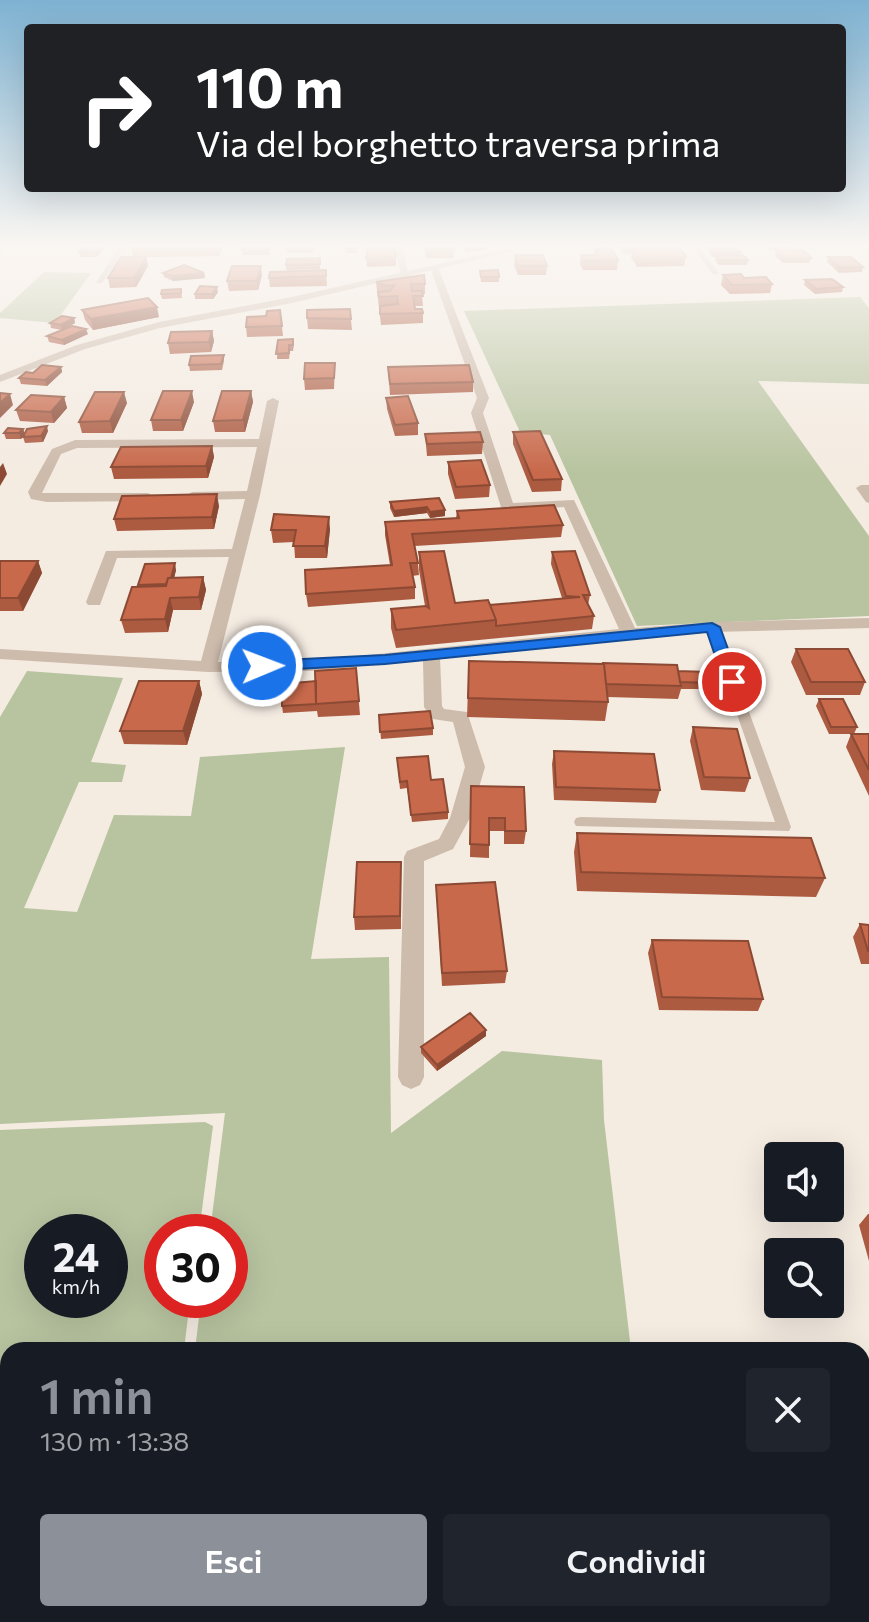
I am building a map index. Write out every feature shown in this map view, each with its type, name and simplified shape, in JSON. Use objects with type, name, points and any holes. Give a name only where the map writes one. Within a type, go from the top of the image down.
[{"type":"street","points":[[0,379],[81,347],[181,321]]},
{"type":"street","points":[[454,321],[483,398],[477,413],[508,507],[569,503],[629,633]]},
{"type":"street","points":[[208,667],[253,495],[273,401]]},
{"type":"street","points":[[159,497],[47,498],[36,496],[35,492],[56,452],[75,444],[265,443]]},
{"type":"street","points":[[175,497],[253,495]]},
{"type":"street","points":[[94,602],[111,554],[238,553]]},
{"type":"street","points":[[0,654],[208,667],[311,666],[431,656],[629,633],[712,627],[869,623]]},
{"type":"street","points":[[411,1077],[414,857],[446,844],[460,818],[475,767],[461,716],[439,715],[433,707],[431,656]]},
{"type":"lane","points":[[869,488],[861,488],[869,500]]},
{"type":"lane","points":[[581,822],[784,827],[712,627]]},
{"type":"green space","points":[[468,321],[869,321],[869,384],[758,381],[869,536],[869,616],[637,626],[550,435],[520,432]]},
{"type":"green space","points":[[27,671],[123,678],[91,762],[126,765],[122,782],[79,782],[24,908],[77,912],[114,815],[191,816],[200,757],[345,747],[311,959],[389,957],[391,1133],[502,1051],[602,1060],[604,1120],[630,1342],[196,1342],[199,1318],[248,1318],[248,1214],[212,1214],[225,1113],[0,1124],[0,717]]},
{"type":"green space","points":[[205,1122],[213,1126],[201,1214],[144,1214],[144,1318],[188,1318],[185,1342],[0,1342],[0,1130]]},
{"type":"building","points":[[54,321],[69,321],[61,325],[50,323]]},
{"type":"building","points":[[247,321],[281,321],[282,326],[246,327]]},
{"type":"building","points":[[72,326],[86,329],[62,340],[47,336]]},
{"type":"building","points":[[212,331],[209,342],[168,343],[171,332]]},
{"type":"building","points":[[293,339],[289,353],[276,354],[278,340]]},
{"type":"building","points":[[224,355],[221,364],[189,365],[191,356]]},
{"type":"building","points":[[305,363],[335,363],[334,378],[304,379]]},
{"type":"building","points":[[42,365],[61,367],[45,380],[19,378],[26,372],[33,373]]},
{"type":"building","points":[[469,365],[473,382],[390,384],[388,367]]},
{"type":"building","points":[[163,391],[192,391],[181,420],[151,420]]},
{"type":"building","points":[[222,391],[251,391],[243,420],[213,421]]},
{"type":"building","points":[[95,392],[124,392],[110,421],[79,422]]},
{"type":"building","points":[[0,393],[10,394],[0,403]]},
{"type":"building","points":[[31,395],[64,397],[51,412],[16,410]]},
{"type":"building","points":[[408,396],[418,423],[395,425],[386,398]]},
{"type":"building","points":[[47,426],[41,436],[23,437],[27,429]]},
{"type":"building","points":[[8,428],[23,429],[19,433],[4,433]]},
{"type":"building","points":[[540,431],[562,479],[533,480],[513,432]]},
{"type":"building","points":[[480,432],[483,442],[427,444],[425,434]]},
{"type":"building","points":[[212,446],[206,466],[111,467],[121,447]]},
{"type":"building","points":[[481,460],[490,485],[456,487],[448,462]]},
{"type":"building","points":[[217,494],[212,517],[114,519],[122,496]]},
{"type":"building","points":[[439,498],[445,510],[430,512],[427,507],[394,511],[390,502]]},
{"type":"building","points":[[554,505],[563,525],[412,534],[418,563],[410,563],[415,587],[306,594],[305,570],[392,565],[385,522],[459,518],[457,511]]},
{"type":"building","points":[[274,514],[329,517],[325,546],[293,546],[296,530],[271,530]]},
{"type":"building","points":[[444,551],[455,603],[488,600],[496,620],[396,630],[391,609],[429,608],[419,552]]},
{"type":"building","points":[[575,551],[590,595],[583,595],[594,616],[496,626],[490,605],[580,597],[566,596],[552,552]]},
{"type":"building","points":[[0,561],[38,561],[18,598],[0,598]]},
{"type":"building","points":[[175,563],[166,584],[138,585],[145,564]]},
{"type":"building","points":[[203,577],[199,597],[170,598],[165,619],[121,620],[132,587],[166,586],[168,578]]},
{"type":"building","points":[[796,649],[848,649],[865,682],[811,682]]},
{"type":"building","points":[[469,661],[604,664],[608,702],[468,698]]},
{"type":"building","points":[[602,663],[677,665],[681,686],[606,684]]},
{"type":"building","points":[[356,668],[359,701],[316,704],[315,671]]},
{"type":"building","points":[[678,671],[707,672],[710,683],[680,682]]},
{"type":"building","points":[[139,681],[199,681],[183,731],[120,731]]},
{"type":"building","points":[[316,681],[316,704],[282,706],[282,684]]},
{"type":"building","points":[[819,699],[843,699],[857,727],[831,727]]},
{"type":"building","points":[[430,711],[433,728],[380,732],[379,715]]},
{"type":"building","points":[[693,727],[737,729],[750,778],[704,777]]},
{"type":"building","points":[[851,734],[869,734],[869,770]]},
{"type":"building","points":[[554,751],[654,754],[660,790],[556,787]]},
{"type":"building","points":[[428,756],[431,780],[443,779],[448,812],[411,815],[407,781],[400,782],[397,758]]},
{"type":"building","points":[[471,786],[524,787],[526,831],[505,831],[505,818],[489,818],[489,845],[470,844]]},
{"type":"building","points":[[577,833],[811,838],[825,878],[581,872]]},
{"type":"building","points":[[357,862],[401,862],[400,916],[354,917]]},
{"type":"building","points":[[495,882],[507,971],[442,973],[436,885]]},
{"type":"building","points":[[860,924],[869,925],[869,951],[868,951]]},
{"type":"building","points":[[652,940],[748,941],[763,999],[662,997]]},
{"type":"building","points":[[470,1013],[486,1030],[437,1065],[421,1047]]},
{"type":"route","points":[[262,666],[385,660],[712,627],[732,682]]}]
